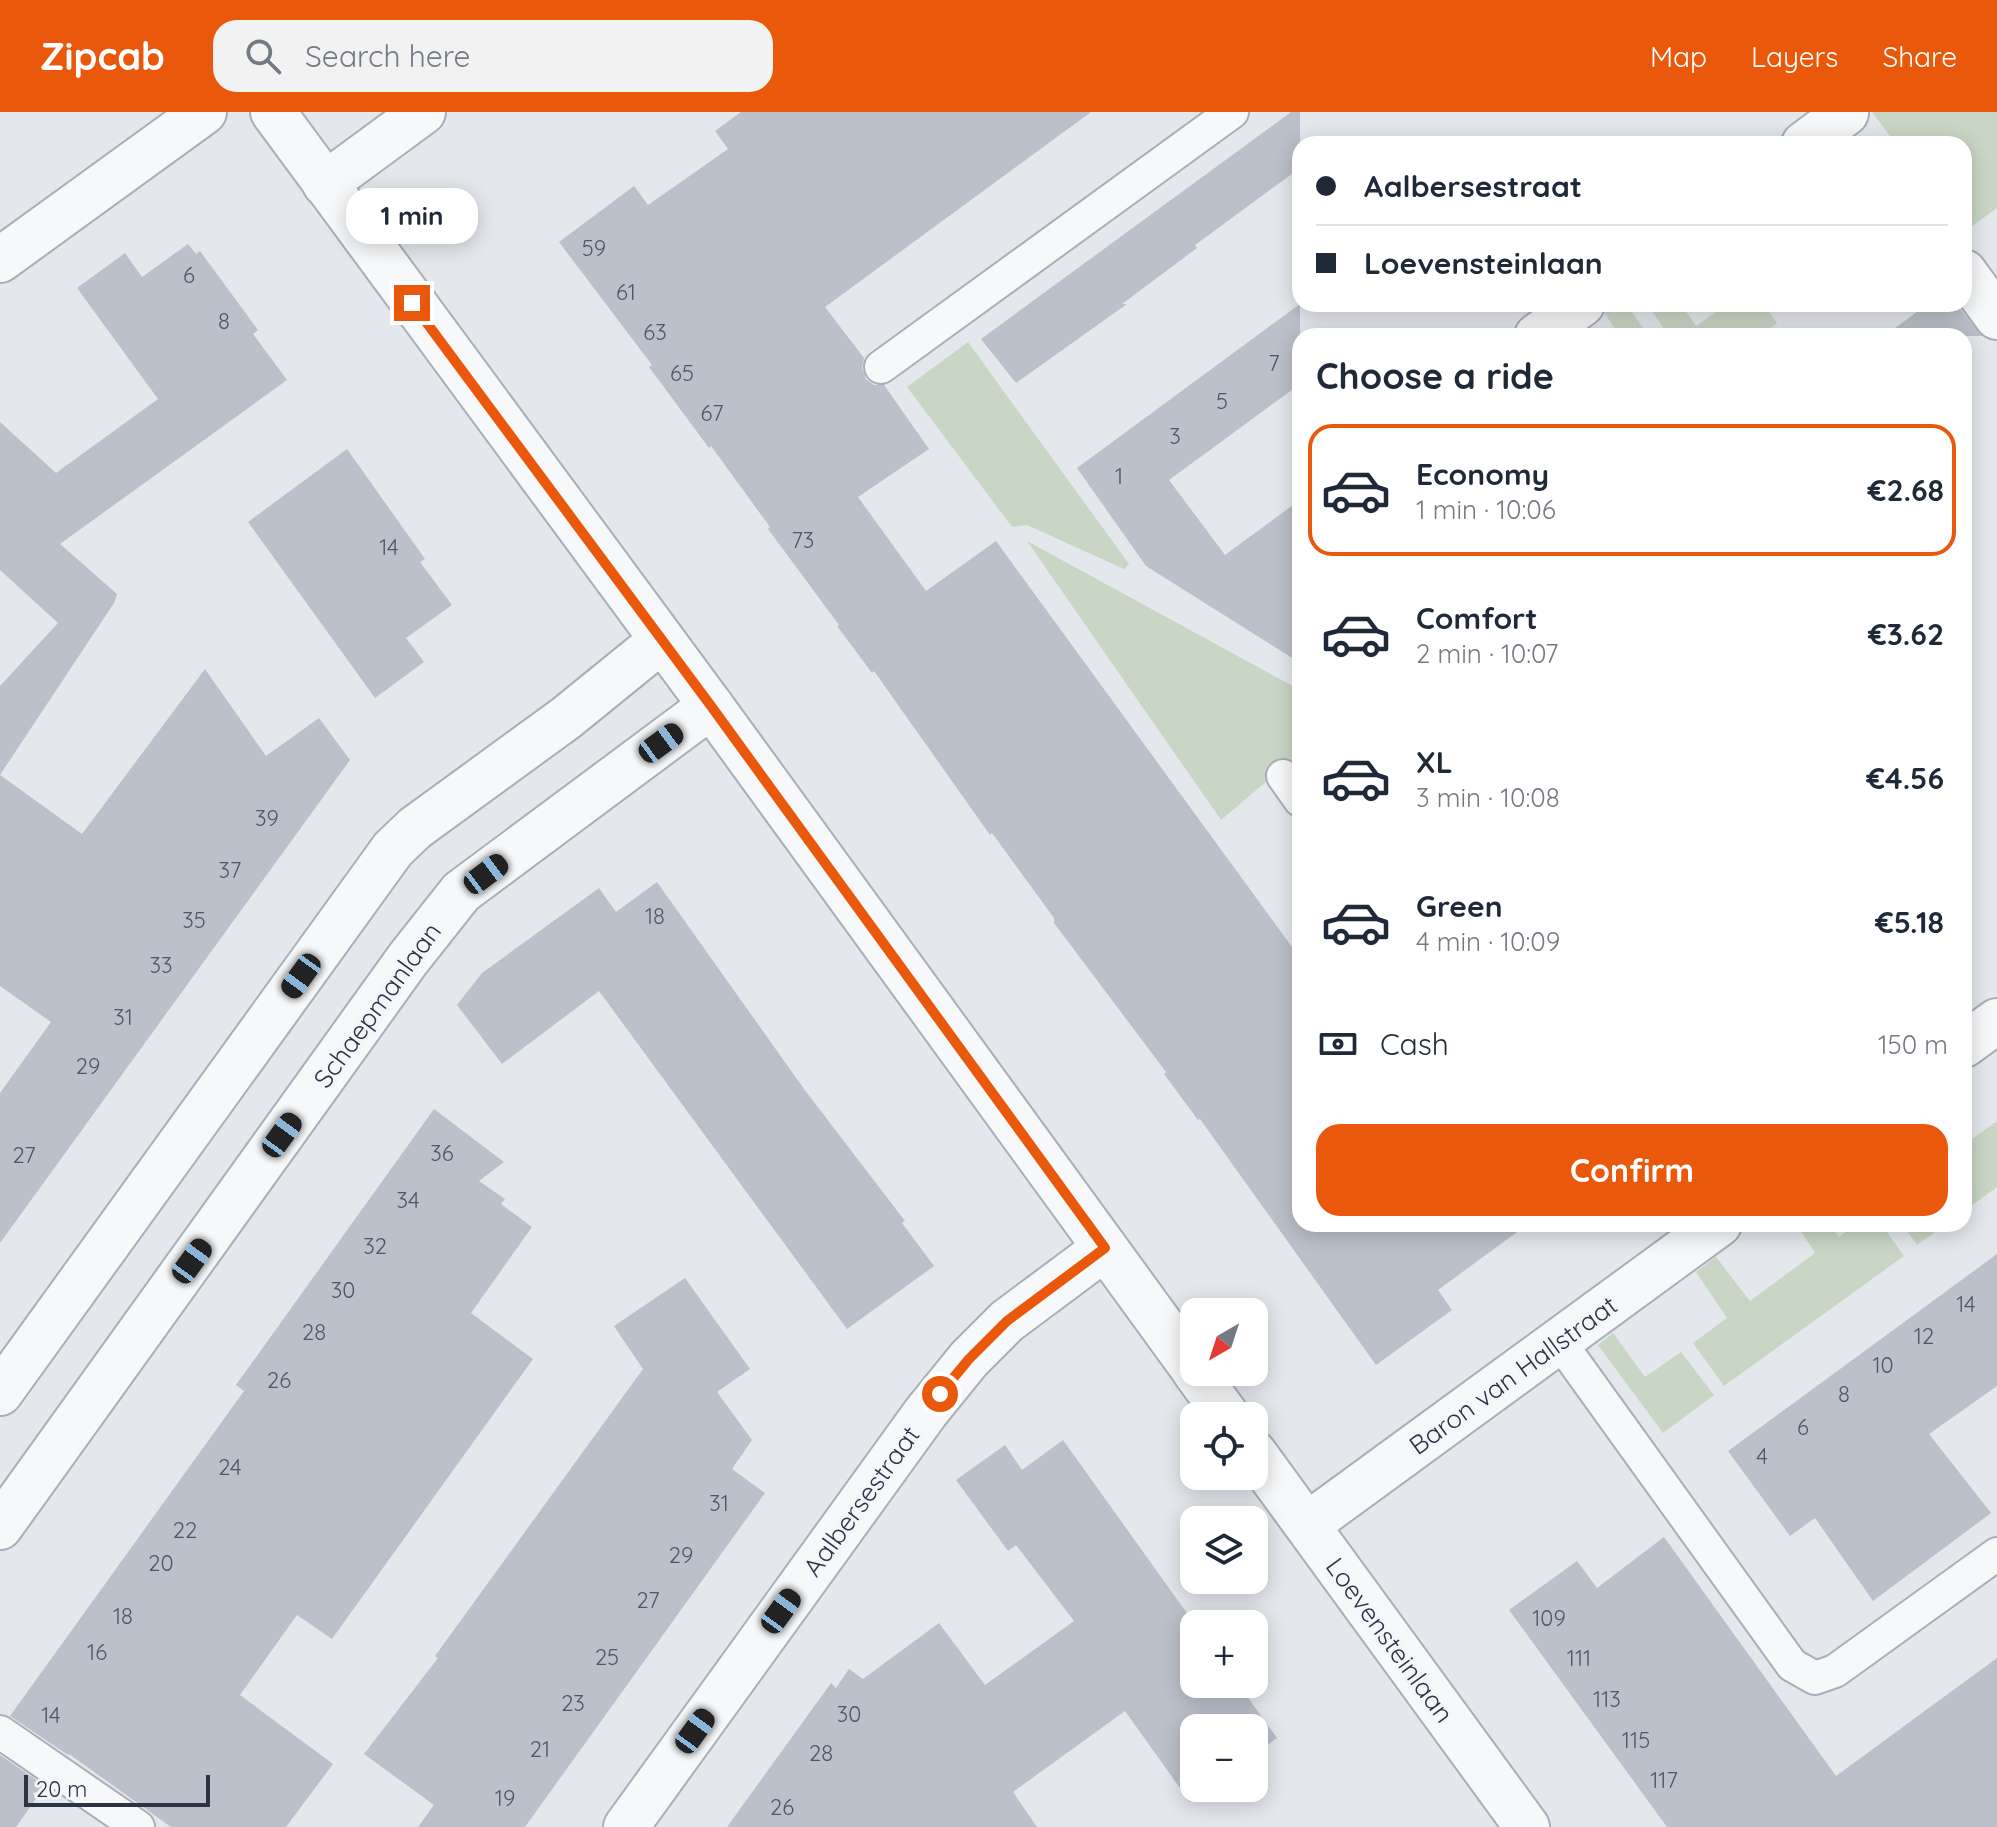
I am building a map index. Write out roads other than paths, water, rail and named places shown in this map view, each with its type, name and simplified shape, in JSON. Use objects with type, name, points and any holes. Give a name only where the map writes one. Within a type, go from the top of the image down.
[{"type":"street","points":[[0,260],[204,112]]},
{"type":"street","points":[[273,112],[711,706],[1180,1350]]},
{"type":"street","points":[[325,184],[423,112]]},
{"type":"street","points":[[1823,136],[1854,123]]},
{"type":"street","points":[[1972,283],[1997,317]]},
{"type":"street","points":[[1548,328],[1571,312]]},
{"type":"street","points":[[0,1393],[393,849],[415,828],[566,718],[662,640]]},
{"type":"street","name":"Schaepmanlaan","points":[[0,1527],[408,959],[461,892],[711,706]]},
{"type":"street","points":[[1972,1039],[1997,1021]]},
{"type":"street","name":"Baron van Hallstraat","points":[[1307,1525],[1708,1232]]},
{"type":"street","name":"Aalbersestraat","points":[[626,1827],[917,1425],[969,1359],[1007,1321],[1105,1248]]},
{"type":"street","name":"Loevensteinlaan","points":[[1268,1472],[1515,1823]]},
{"type":"lane","points":[[881,367],[1232,112]]},
{"type":"lane","points":[[1559,1341],[1792,1665],[1815,1678],[1835,1671],[1997,1554]]},
{"type":"lane","points":[[0,1732],[138,1827]]}]
